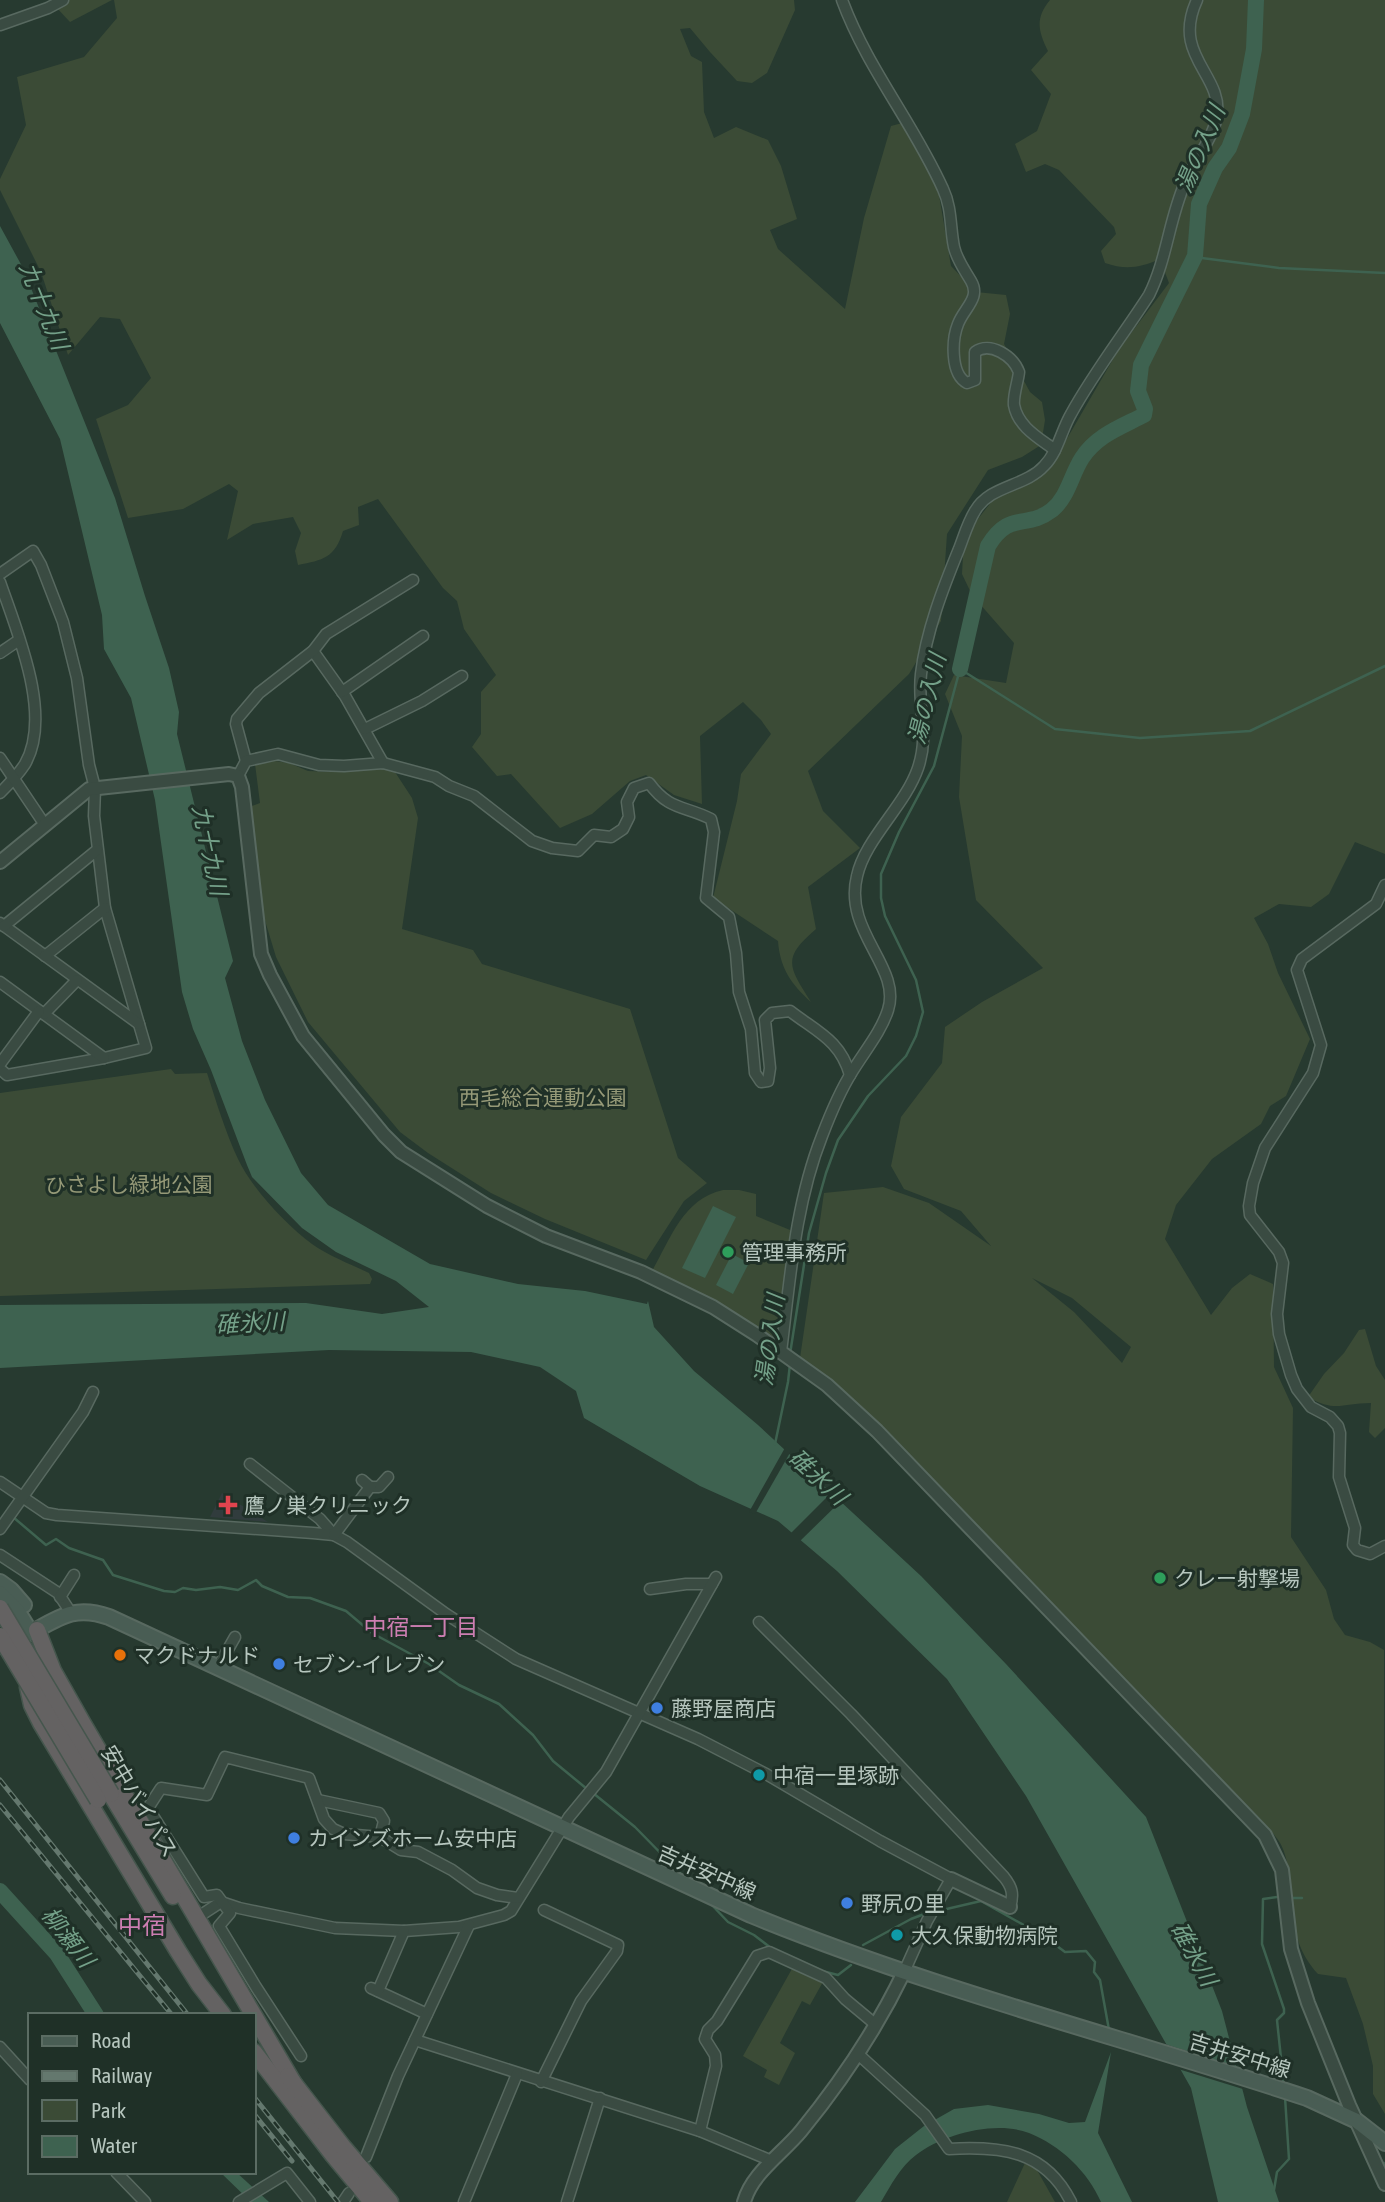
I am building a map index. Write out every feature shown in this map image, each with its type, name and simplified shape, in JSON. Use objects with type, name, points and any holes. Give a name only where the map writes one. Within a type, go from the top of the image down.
[{"type":"highway","name":"安中バイパス","points":[[0,1608],[228,2013]]},
{"type":"highway","points":[[34,1632],[83,1724],[253,2013]]},
{"type":"highway","points":[[34,1632],[28,1693],[41,1723],[177,1951],[222,2013]]},
{"type":"highway","name":"安中バイパス","points":[[0,1638],[244,2013]]},
{"type":"highway","points":[[54,1744],[83,1724]]},
{"type":"highway","points":[[256,2018],[294,2084]]},
{"type":"highway","points":[[256,2030],[294,2084],[390,2202]]},
{"type":"highway","points":[[256,2055],[372,2202]]},
{"type":"main road","points":[[0,1583],[11,1590],[23,1604],[34,1632]]},
{"type":"main road","points":[[0,1593],[34,1632]]},
{"type":"main road","name":"吉井安中線","points":[[71,1613],[92,1612],[109,1617],[751,1915],[807,1938],[904,1972],[1307,2098],[1357,2121],[1385,2143]]},
{"type":"main road","points":[[34,1632],[71,1613]]},
{"type":"street","points":[[0,26],[63,0]]},
{"type":"street","points":[[842,0],[867,53],[948,201],[954,245],[962,268],[974,287],[972,302],[958,323],[956,333],[955,359],[960,377],[967,383],[975,380],[975,352],[979,349],[990,347],[1014,362],[1019,372],[1014,405],[1018,416],[1031,432],[1055,450]]},
{"type":"street","points":[[787,1356],[804,1190],[822,1136],[850,1075],[888,1011],[891,990],[857,914],[856,878],[864,857],[903,799],[918,769],[925,737],[920,690],[921,671],[932,626],[974,511],[996,491],[1039,471],[1055,450],[1069,416],[1084,392],[1150,295],[1162,266],[1185,183],[1217,117],[1214,91],[1191,45],[1189,30],[1196,0]]},
{"type":"street","points":[[0,574],[33,551],[63,622],[84,721],[89,765],[100,787],[94,816],[105,908],[146,1048],[7,1075],[0,1067],[42,1012],[76,980]]},
{"type":"street","points":[[246,761],[236,724],[237,719],[259,692],[313,651],[326,634],[337,626],[413,580]]},
{"type":"street","points":[[0,582],[19,640],[36,721],[32,748],[25,764],[0,793]]},
{"type":"street","points":[[342,692],[424,636]]},
{"type":"street","points":[[0,653],[19,640]]},
{"type":"street","points":[[313,651],[342,692],[383,762]]},
{"type":"street","points":[[365,729],[422,701],[462,676]]},
{"type":"street","points":[[0,862],[82,794],[100,787],[234,775],[246,761],[278,754],[319,765],[344,766],[383,762],[435,777],[474,796],[532,841],[552,848],[578,851],[594,835],[611,837],[623,829],[629,817],[626,802],[634,788],[649,783],[661,799],[711,819],[714,832],[706,898],[729,917],[736,953],[739,992],[751,1029],[755,1073],[761,1082],[768,1081],[770,1068],[765,1020],[772,1013],[790,1011],[831,1041],[844,1056],[850,1075]]},
{"type":"street","points":[[0,758],[45,825]]},
{"type":"street","points":[[234,775],[242,787],[261,954],[303,1036],[384,1135],[401,1152],[488,1206],[546,1236],[645,1274],[713,1307],[787,1356],[840,1396],[1265,1835],[1282,1870],[1288,1935],[1295,1963],[1316,2023],[1385,2184]]},
{"type":"street","points":[[97,850],[2,924],[139,1024]]},
{"type":"street","points":[[1385,886],[1376,904],[1302,959],[1297,971],[1321,1045],[1313,1073],[1265,1148],[1253,1182],[1249,1206],[1250,1215],[1279,1252],[1283,1263],[1277,1314],[1279,1334],[1291,1376],[1311,1407],[1330,1417],[1338,1426],[1339,1477],[1355,1528],[1353,1545],[1357,1550],[1370,1554],[1385,1546]]},
{"type":"street","points":[[45,956],[105,908]]},
{"type":"street","points":[[0,982],[104,1058]]},
{"type":"street","points":[[0,1529],[83,1412],[93,1392]]},
{"type":"street","points":[[250,1464],[320,1519],[334,1535],[502,1651],[638,1712],[766,1774],[880,1842],[1010,1907],[1012,1890],[1004,1877],[843,1705],[759,1622]]},
{"type":"street","points":[[334,1535],[370,1488],[379,1487],[388,1477]]},
{"type":"street","points":[[362,1480],[370,1488]]},
{"type":"street","points":[[0,1482],[46,1513],[57,1515],[334,1535]]},
{"type":"street","points":[[0,1555],[60,1597],[71,1613]]},
{"type":"street","points":[[60,1597],[74,1575]]},
{"type":"street","points":[[221,1902],[335,1928],[404,1931],[469,1925],[510,1911],[563,1827],[606,1772],[714,1581],[650,1589]]},
{"type":"street","points":[[0,1638],[34,1632]]},
{"type":"street","points":[[218,1667],[235,1637]]},
{"type":"street","points":[[301,2056],[219,1926],[230,1913],[217,1895],[204,1897],[148,1808],[161,1788],[207,1795],[225,1758],[309,1778],[324,1819],[334,1829],[344,1834],[380,1837],[401,1850],[418,1852],[452,1870],[477,1888],[518,1898]]},
{"type":"street","points":[[318,1800],[379,1813],[384,1821],[380,1837]]},
{"type":"street","points":[[744,2202],[747,2188],[800,2132],[858,2054],[904,1972],[927,1921],[951,1878]]},
{"type":"street","points":[[198,1917],[221,1902]]},
{"type":"street","points":[[541,2082],[580,2001],[617,1951],[618,1945],[544,1910]]},
{"type":"street","points":[[366,2157],[397,2076],[469,1925]]},
{"type":"street","points":[[404,1931],[374,1989],[427,2014]]},
{"type":"street","points":[[700,2132],[716,2066],[715,2055],[705,2039],[708,2030],[717,2021],[728,1999],[757,1956],[769,1952],[826,1978],[845,1999],[875,2024]]},
{"type":"street","points":[[415,2040],[541,2082],[600,2098],[700,2132],[772,2161]]},
{"type":"street","points":[[0,2047],[28,2078]]},
{"type":"street","points":[[858,2054],[925,2118],[949,2149],[991,2148],[1025,2156],[1052,2175],[1071,2202]]},
{"type":"street","points":[[464,2202],[517,2074]]},
{"type":"street","points":[[567,2202],[600,2098]]},
{"type":"street","points":[[240,2201],[287,2173],[310,2202]]},
{"type":"street","points":[[118,2174],[145,2202]]},
{"type":"shaded area","name":"鷹ノ巣クリニック","points":[[222,1493],[268,1522],[210,1517]]},
{"type":"green space","points":[[65,0],[112,0],[70,22],[56,7]]},
{"type":"green space","points":[[114,0],[794,0],[795,10],[767,73],[752,83],[737,81],[690,28],[680,29],[691,56],[702,62],[704,112],[714,138],[736,127],[768,140],[781,166],[797,219],[770,230],[778,249],[845,309],[864,218],[891,126],[906,122],[936,177],[951,266],[976,292],[1006,295],[1010,314],[1004,344],[1030,392],[1042,402],[1045,420],[1041,445],[1022,457],[988,470],[947,534],[941,621],[909,674],[808,771],[823,811],[860,848],[808,887],[816,929],[793,955],[792,963],[797,979],[811,1002],[788,975],[781,959],[778,941],[713,898],[741,774],[771,734],[743,702],[700,736],[702,804],[674,795],[646,775],[630,781],[592,814],[560,828],[511,774],[497,776],[472,747],[481,734],[481,692],[496,675],[464,629],[457,601],[443,588],[378,499],[358,507],[359,525],[343,531],[332,552],[321,559],[298,565],[295,551],[301,533],[293,517],[253,524],[227,540],[238,491],[229,484],[183,509],[128,518],[96,419],[128,405],[151,378],[120,319],[100,317],[68,355],[41,272],[0,190],[0,179],[26,125],[17,77],[84,57],[117,18]]},
{"type":"green space","points":[[1050,0],[1385,0],[1385,854],[1355,842],[1329,894],[1311,907],[1279,904],[1254,918],[1310,1039],[1286,1096],[1270,1106],[1261,1124],[1212,1159],[1176,1205],[1165,1239],[1211,1315],[1232,1288],[1250,1274],[1273,1284],[1274,1367],[1293,1408],[1291,1537],[1326,1590],[1334,1619],[1345,1635],[1370,1642],[1384,1650],[1385,2114],[1373,2094],[1373,2066],[1363,2024],[1346,1978],[1318,1974],[1299,1944],[1288,1866],[1283,1849],[1275,1836],[927,1473],[859,1407],[800,1358],[824,1193],[883,1187],[929,1203],[991,1246],[961,1211],[904,1189],[891,1166],[901,1117],[942,1063],[945,1027],[982,1002],[1043,968],[976,900],[959,797],[962,736],[945,694],[954,675],[1006,683],[1014,643],[972,595],[962,574],[963,555],[974,524],[1003,487],[1054,461],[1119,349],[1169,283],[1160,259],[1132,267],[1105,263],[1101,251],[1116,234],[1114,227],[1059,170],[1045,164],[1026,172],[1015,144],[1037,131],[1051,94],[1031,70],[1048,51],[1040,25]],"holes":[[[1032,1278],[1072,1298],[1131,1347],[1122,1363],[1074,1312]]]},
{"type":"green space","name":"西毛総合運動公園","points":[[268,760],[289,763],[308,771],[380,768],[395,772],[412,798],[418,818],[402,929],[473,950],[482,964],[630,1009],[678,1158],[707,1183],[684,1201],[646,1260],[545,1219],[491,1193],[428,1153],[400,1132],[308,1022],[276,957],[257,894],[249,807],[260,803],[255,764]]},
{"type":"green space","name":"ひさよし緑地公園","points":[[171,1069],[175,1074],[207,1073],[233,1148],[260,1193],[312,1244],[369,1273],[372,1279],[370,1284],[0,1296],[0,1093]]},
{"type":"green space","name":"管理事務所","points":[[723,1190],[756,1194],[756,1216],[795,1232],[778,1336],[774,1341],[718,1303],[652,1271],[672,1233],[688,1211],[709,1195]]},
{"type":"green space","points":[[1365,1329],[1376,1366],[1385,1380],[1385,1428],[1375,1438],[1369,1432],[1371,1403],[1333,1406],[1308,1397],[1359,1330]]},
{"type":"green space","points":[[793,1967],[824,1980],[810,2005],[802,2001],[780,2043],[795,2053],[779,2085],[764,2077],[767,2070],[743,2056]]},
{"type":"green space","points":[[1025,2163],[1037,2170],[1055,2202],[1007,2202]]},
{"type":"water","name":"碓氷川","points":[[0,226],[23,268],[115,498],[169,668],[179,712],[177,734],[233,961],[225,978],[242,1041],[265,1100],[301,1173],[328,1205],[430,1264],[518,1284],[585,1291],[647,1304],[648,1301],[654,1327],[694,1371],[758,1425],[921,1576],[1006,1664],[1146,1817],[1222,2011],[1247,2107],[1279,2202],[1218,2202],[1191,2088],[1026,1796],[947,1679],[837,1571],[778,1521],[700,1486],[584,1418],[576,1391],[540,1367],[471,1352],[329,1350],[0,1368],[0,1305],[306,1303],[382,1314],[429,1307],[396,1281],[336,1252],[302,1228],[252,1177],[193,1029],[182,992],[155,800],[131,698],[104,649],[102,615],[60,439],[0,323]]},
{"type":"water","points":[[713,1206],[736,1217],[705,1278],[682,1268]]},
{"type":"water","points":[[732,1254],[749,1263],[733,1294],[716,1285]]},
{"type":"water","points":[[1111,2052],[1098,2133],[1132,2202],[1101,2202],[1089,2180],[1062,2152],[1029,2133],[1001,2128],[970,2131],[927,2147],[905,2165],[881,2202],[855,2202],[895,2149],[924,2126],[954,2109],[988,2105],[1039,2114],[1069,2123],[1085,2122]]},
{"type":"water","points":[[222,2174],[238,2174],[269,2202],[251,2202]]},
{"type":"pier","points":[[786,1446],[791,1451],[755,1514],[749,1512]]},
{"type":"pier","points":[[834,1490],[843,1499],[798,1543],[789,1535]]},
{"type":"pier","points":[[1162,2043],[1241,2068],[1246,2090],[1175,2068]]},
{"type":"waterway","name":"湯の入川","points":[[960,669],[988,546],[996,535],[1011,524],[1043,516],[1052,510],[1062,499],[1088,450],[1110,432],[1144,415],[1145,409],[1138,391],[1141,365],[1195,256],[1199,204],[1215,168],[1229,148],[1242,114],[1254,49],[1256,0]]},
{"type":"waterway","points":[[1194,257],[1279,268],[1385,273]]},
{"type":"waterway","name":"湯の入川","points":[[790,1354],[809,1233],[838,1140],[868,1096],[906,1056],[916,1036],[923,1012],[916,980],[885,916],[881,898],[881,874],[899,832],[934,766],[960,669],[1055,729],[1140,738],[1250,731],[1385,666]]},
{"type":"waterway","name":"湯の入川","points":[[775,1444],[790,1364]]},
{"type":"waterway","points":[[13,1517],[46,1545],[56,1539],[69,1548],[103,1560],[113,1575],[164,1591],[220,1587],[238,1590],[256,1580],[262,1586],[288,1597],[310,1598],[346,1611],[372,1633],[429,1664],[459,1685],[499,1704],[533,1735],[553,1761],[587,1789]]},
{"type":"waterway","points":[[593,1793],[635,1827],[683,1876]]},
{"type":"waterway","name":"柳瀬川","points":[[0,1891],[57,1954],[95,2013]]},
{"type":"waterway","points":[[1277,1897],[1263,1899],[1262,1944],[1284,2009],[1284,2013],[1277,2020],[1284,2087]]},
{"type":"waterway","points":[[1292,1898],[1302,1898]]},
{"type":"waterway","points":[[938,1911],[981,1901],[1045,1937],[1065,1952],[1086,1951],[1095,1962],[1094,1972],[1100,1980],[1109,2030]]},
{"type":"waterway","points":[[710,1903],[728,1922],[754,1935],[771,1948]]},
{"type":"waterway","points":[[863,1945],[927,1913]]},
{"type":"waterway","points":[[822,1971],[838,1975],[851,1965]]},
{"type":"waterway","points":[[1274,2190],[1277,2172],[1289,2159],[1285,2097]]},
{"type":"railway","points":[[0,1780],[186,2013]]},
{"type":"railway","points":[[0,1805],[170,2013]]},
{"type":"railway","points":[[256,2100],[338,2202]]},
{"type":"railway","points":[[256,2116],[292,2161]]},
{"type":"place","name":"管理事務所","points":[[728,1252]]},
{"type":"place","name":"鷹ノ巣クリニック","points":[[228,1505]]},
{"type":"place","name":"クレー射撃場","points":[[1160,1578]]},
{"type":"place","name":"マクドナルド","points":[[120,1655]]},
{"type":"place","name":"セブン-イレブン","points":[[279,1664]]},
{"type":"place","name":"藤野屋商店","points":[[657,1708]]},
{"type":"place","name":"中宿一里塚跡","points":[[759,1775]]},
{"type":"place","name":"カインズホーム安中店","points":[[294,1838]]},
{"type":"place","name":"野尻の里","points":[[847,1903]]},
{"type":"place","name":"大久保動物病院","points":[[897,1935]]},
{"type":"district","name":"中宿一丁目","points":[[421,1627]]},
{"type":"district","name":"中宿","points":[[142,1925]]},
{"type":"water label","name":"九十九川","points":[[44,306]]},
{"type":"water label","name":"九十九川","points":[[210,850]]}]
